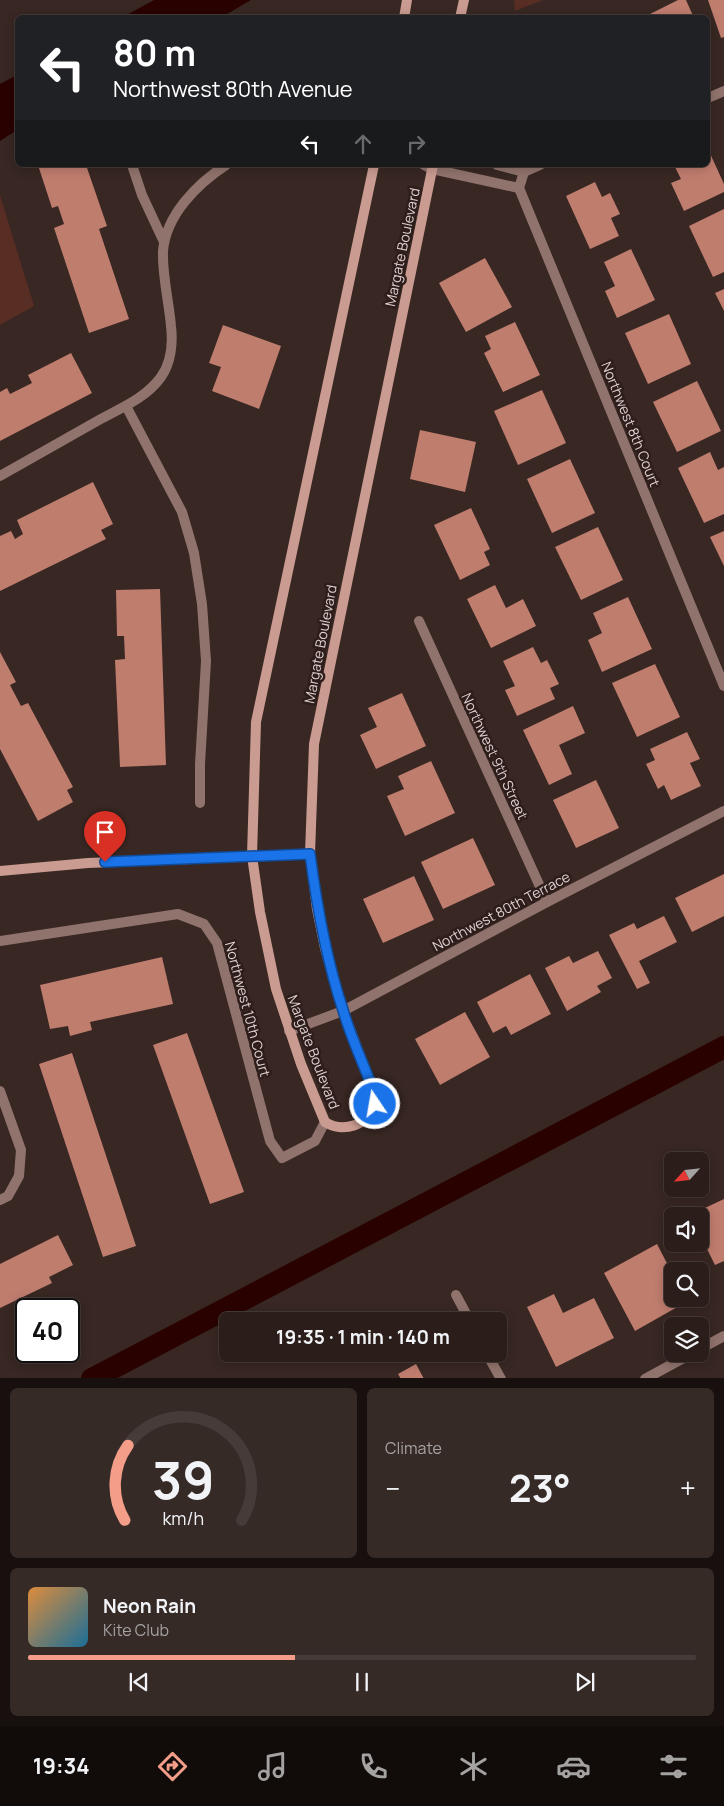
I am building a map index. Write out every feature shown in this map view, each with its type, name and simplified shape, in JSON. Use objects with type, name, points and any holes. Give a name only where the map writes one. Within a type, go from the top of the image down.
[{"type":"street","points":[[404,15],[407,0]]},
{"type":"street","points":[[461,15],[464,0]]},
{"type":"street","points":[[710,97],[724,91]]},
{"type":"street","points":[[133,167],[142,195],[164,242]]},
{"type":"street","points":[[0,476],[126,406],[150,390],[168,366],[172,333],[164,269],[164,242],[169,226],[184,202],[205,181],[223,167]]},
{"type":"street","name":"Margate Boulevard","points":[[374,167],[256,722],[252,856],[266,947],[276,990],[301,1064],[325,1122],[338,1128],[352,1126],[365,1120],[375,1104],[374,1092],[343,1012],[319,919],[310,854],[314,744],[430,167]]},
{"type":"street","points":[[434,167],[519,188],[524,172]]},
{"type":"street","points":[[505,167],[524,172],[535,167]]},
{"type":"street","name":"Northwest 8th Court","points":[[519,188],[724,686]]},
{"type":"street","points":[[126,406],[182,512],[194,553],[202,604],[206,661],[200,764],[200,803]]},
{"type":"street","name":"Northwest 9th Street","points":[[418,621],[547,902]]},
{"type":"street","name":"Northwest 80th Terrace","points":[[289,1031],[343,1012],[547,902],[724,811]]},
{"type":"street","points":[[0,872],[88,863],[310,854]]},
{"type":"street","name":"Northwest 10th Court","points":[[0,941],[178,914],[204,924],[217,943],[270,1141],[282,1158],[315,1141],[325,1122]]},
{"type":"street","points":[[0,1091],[21,1150],[19,1176],[8,1196],[0,1200]]},
{"type":"street","points":[[456,1295],[465,1312]]},
{"type":"street","points":[[709,1344],[724,1336]]},
{"type":"street","points":[[492,1362],[501,1378]]},
{"type":"street","points":[[645,1378],[676,1362]]},
{"type":"shaded area","points":[[154,0],[251,0],[225,15],[127,15]]},
{"type":"shaded area","points":[[514,0],[543,0],[515,11]]},
{"type":"shaded area","points":[[15,76],[15,131],[0,141],[0,84]]},
{"type":"shaded area","points":[[0,195],[34,306],[0,325]]},
{"type":"building","points":[[678,0],[686,0],[693,15],[648,15]]},
{"type":"building","points":[[708,0],[724,0],[724,37],[721,38]]},
{"type":"building","points":[[710,153],[724,184],[724,192],[684,211],[671,183],[681,179],[675,167],[710,167]]},
{"type":"building","points":[[39,167],[87,167],[107,226],[99,229],[129,319],[89,333],[54,228],[64,224],[58,206],[52,208]]},
{"type":"building","points":[[595,182],[602,197],[610,193],[620,214],[611,218],[619,236],[590,249],[566,196]]},
{"type":"building","points":[[724,209],[724,272],[713,277],[689,226]]},
{"type":"building","points":[[631,249],[655,300],[617,318],[605,291],[615,286],[604,262]]},
{"type":"building","points":[[485,258],[512,307],[466,332],[439,283]]},
{"type":"building","points":[[724,289],[724,311],[715,293]]},
{"type":"building","points":[[669,314],[691,364],[648,384],[625,333]]},
{"type":"building","points":[[515,322],[540,375],[503,392],[484,353],[491,349],[485,336]]},
{"type":"building","points":[[223,325],[281,346],[259,409],[212,391],[221,367],[209,363]]},
{"type":"building","points":[[71,353],[92,393],[0,441],[0,392],[7,388],[10,394],[32,383],[28,375]]},
{"type":"building","points":[[697,381],[721,431],[677,452],[653,402]]},
{"type":"building","points":[[542,390],[566,443],[518,465],[494,411]]},
{"type":"building","points":[[420,430],[476,442],[465,492],[410,479]]},
{"type":"building","points":[[710,452],[718,470],[724,467],[724,514],[704,523],[678,468]]},
{"type":"building","points":[[570,459],[595,513],[552,533],[527,479]]},
{"type":"building","points":[[93,482],[113,524],[101,530],[106,539],[0,591],[0,536],[11,531],[15,539],[23,534],[17,520]]},
{"type":"building","points":[[471,508],[490,549],[484,552],[490,565],[460,580],[434,525]]},
{"type":"building","points":[[598,527],[623,580],[581,600],[555,547]]},
{"type":"building","points":[[724,531],[724,566],[710,537]]},
{"type":"building","points":[[495,585],[506,608],[523,599],[536,626],[491,648],[467,599]]},
{"type":"building","points":[[160,589],[166,765],[120,767],[115,660],[125,659],[124,636],[117,636],[116,590]]},
{"type":"building","points":[[628,597],[652,649],[602,672],[588,640],[602,633],[593,613]]},
{"type":"building","points":[[533,647],[541,663],[547,660],[559,684],[550,688],[555,699],[517,716],[505,690],[515,686],[503,661]]},
{"type":"building","points":[[0,652],[16,682],[10,685],[21,706],[28,703],[73,787],[67,790],[73,802],[38,821],[0,749]]},
{"type":"building","points":[[655,664],[680,717],[637,737],[612,683]]},
{"type":"building","points":[[402,693],[426,746],[376,769],[360,735],[377,727],[368,708]]},
{"type":"building","points":[[573,706],[585,733],[559,745],[572,774],[549,785],[523,730]]},
{"type":"building","points":[[687,732],[700,759],[690,763],[701,786],[671,800],[664,785],[658,789],[646,764],[655,760],[650,749]]},
{"type":"building","points":[[431,761],[455,813],[405,836],[387,796],[404,789],[398,776]]},
{"type":"building","points":[[596,780],[619,828],[576,848],[553,800]]},
{"type":"building","points":[[473,838],[495,885],[443,909],[421,862]]},
{"type":"building","points":[[724,874],[724,916],[692,932],[675,898]]},
{"type":"building","points":[[414,876],[434,920],[383,943],[363,899]]},
{"type":"building","points":[[664,916],[677,942],[639,961],[650,983],[637,989],[609,935],[634,923],[637,929]]},
{"type":"building","points":[[598,951],[612,978],[597,986],[601,992],[567,1011],[545,968],[569,956],[573,963]]},
{"type":"building","points":[[162,957],[173,1004],[90,1022],[92,1030],[70,1036],[68,1026],[50,1029],[40,985]]},
{"type":"building","points":[[530,974],[551,1014],[511,1035],[506,1026],[493,1033],[477,1002]]},
{"type":"building","points":[[465,1012],[490,1057],[440,1085],[415,1039]]},
{"type":"building","points":[[187,1033],[244,1192],[210,1204],[153,1045]]},
{"type":"building","points":[[72,1053],[136,1246],[103,1257],[39,1064]]},
{"type":"building","points":[[724,1199],[724,1261],[715,1265],[708,1252],[709,1207],[707,1207]]},
{"type":"building","points":[[58,1235],[73,1265],[49,1277],[52,1283],[21,1298],[15,1298],[15,1301],[0,1308],[0,1264]]},
{"type":"building","points":[[657,1244],[666,1262],[664,1262],[664,1307],[677,1307],[635,1331],[604,1273]]},
{"type":"building","points":[[554,1294],[563,1313],[594,1298],[614,1338],[556,1367],[527,1307]]},
{"type":"building","points":[[416,1364],[423,1378],[400,1378],[398,1374]]},
{"type":"waterway","points":[[94,1378],[724,1047]]},
{"type":"route","points":[[105,862],[310,854],[317,909],[326,948],[343,1012],[365,1066],[374,1092],[375,1104]]}]
